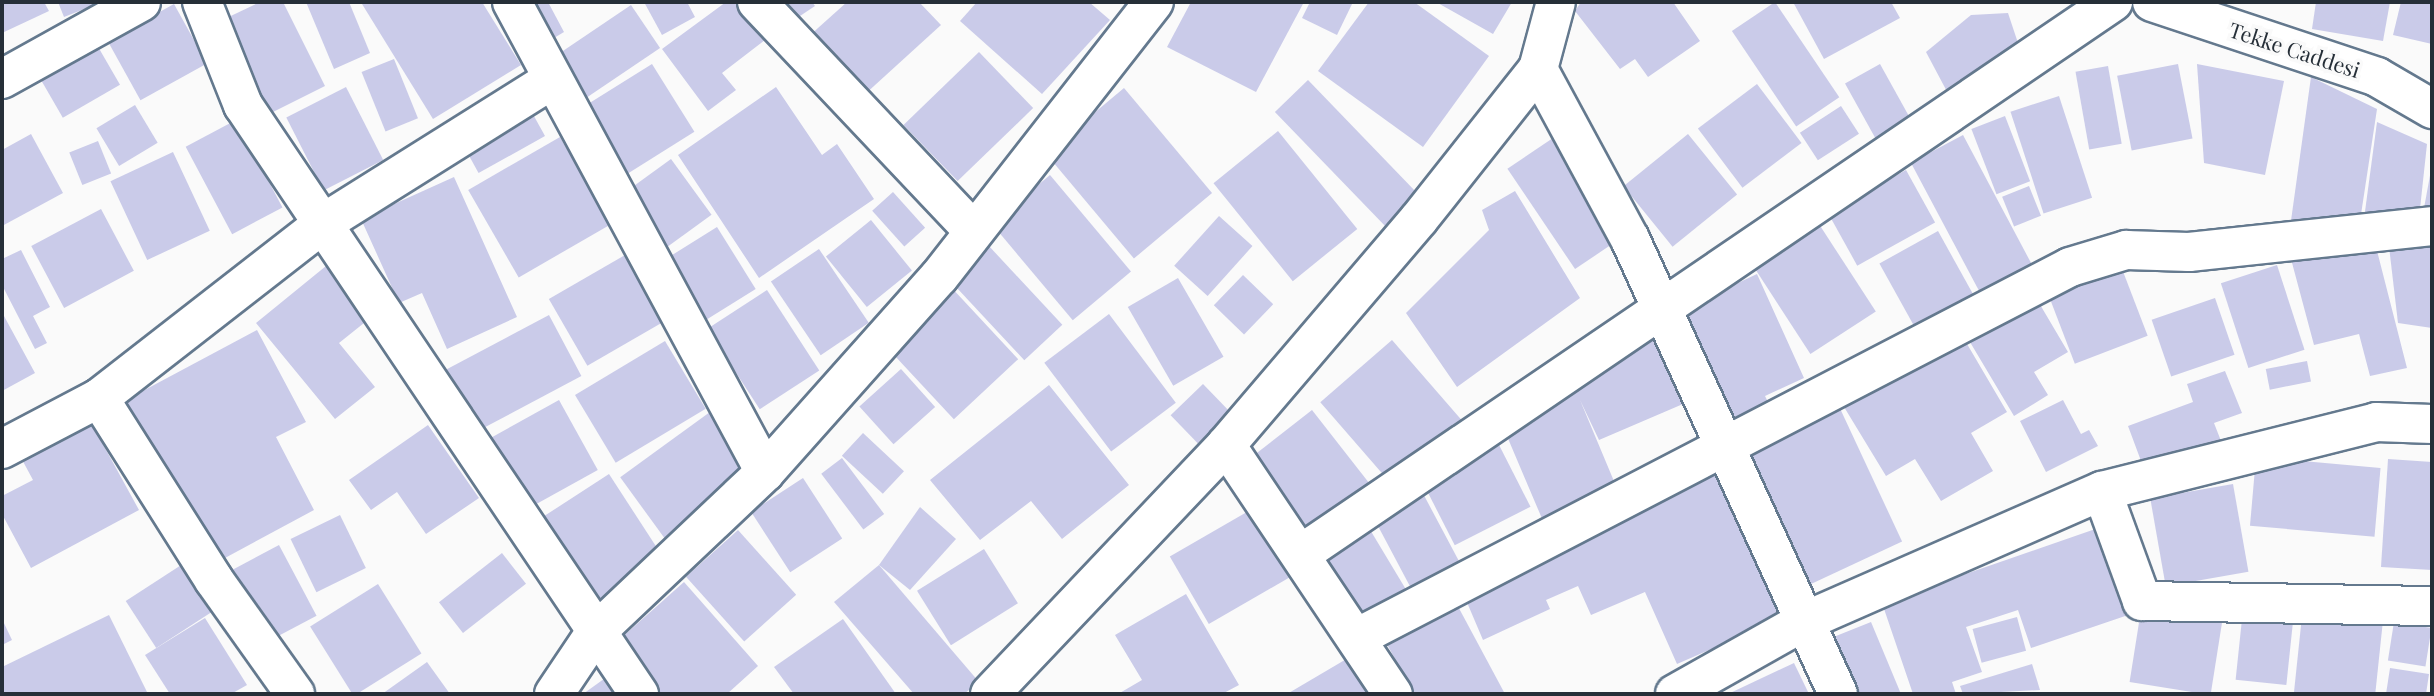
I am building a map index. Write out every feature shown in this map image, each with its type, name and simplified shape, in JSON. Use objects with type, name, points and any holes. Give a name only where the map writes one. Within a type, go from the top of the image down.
[{"type":"street","points":[[2,79],[141,2]]},
{"type":"street","points":[[202,2],[243,105],[326,222],[595,633],[639,694]]},
{"type":"street","points":[[512,2],[550,81],[765,472]]},
{"type":"street","points":[[757,2],[971,228]]},
{"type":"street","points":[[554,694],[595,633],[765,472],[939,277],[971,228],[1154,2]]},
{"type":"street","points":[[990,694],[1226,445],[1538,69],[1556,2]]},
{"type":"street","points":[[1301,554],[1657,306],[2113,2]]},
{"type":"street","name":"Tekke Caddesi","points":[[2152,2],[2377,76],[2432,109]]},
{"type":"street","points":[[1538,69],[1630,239],[1657,306],[1726,446],[1803,622],[1838,694]]},
{"type":"street","points":[[2,449],[99,398],[326,222],[550,81]]},
{"type":"street","points":[[1360,636],[2081,264],[2126,250],[2189,252],[2432,226]]},
{"type":"street","points":[[99,398],[214,580],[295,694]]},
{"type":"street","points":[[1675,694],[1803,622],[2102,491],[2376,422],[2432,424]]},
{"type":"street","points":[[1226,445],[1360,636],[1393,694]]},
{"type":"street","points":[[2102,491],[2142,601],[2432,606]]},
{"type":"building","points":[[2,2],[44,2],[49,11],[2,33]]},
{"type":"building","points":[[58,2],[102,2],[64,17]]},
{"type":"building","points":[[260,2],[283,2],[325,86],[263,117],[216,23]]},
{"type":"building","points":[[306,2],[349,2],[370,53],[334,69]]},
{"type":"building","points":[[482,2],[521,65],[433,119],[362,4]]},
{"type":"building","points":[[522,2],[548,2],[564,32],[544,44]]},
{"type":"building","points":[[644,2],[687,2],[695,17],[662,35]]},
{"type":"building","points":[[726,2],[742,2],[769,37],[722,73],[736,90],[708,111],[662,49]]},
{"type":"building","points":[[773,2],[812,2],[815,6],[788,24]]},
{"type":"building","points":[[847,2],[919,2],[941,25],[863,96],[808,37]]},
{"type":"building","points":[[977,2],[1089,2],[1110,20],[1042,94],[960,21]]},
{"type":"building","points":[[1191,2],[1304,2],[1256,92],[1167,47]]},
{"type":"building","points":[[1310,2],[1353,2],[1337,35],[1302,18]]},
{"type":"building","points":[[1369,2],[1414,2],[1489,56],[1423,147],[1318,71]]},
{"type":"building","points":[[1436,2],[1512,2],[1493,34]]},
{"type":"building","points":[[1581,2],[1673,2],[1700,41],[1648,77],[1635,59],[1620,69],[1575,11]]},
{"type":"building","points":[[1775,2],[1839,97],[1796,126],[1732,31]]},
{"type":"building","points":[[1793,2],[1891,2],[1900,18],[1824,59]]},
{"type":"building","points":[[2316,2],[2390,2],[2383,41],[2312,29]]},
{"type":"building","points":[[2401,2],[2432,2],[2432,44],[2393,35]]},
{"type":"building","points":[[174,4],[207,63],[140,100],[108,41]]},
{"type":"building","points":[[631,5],[660,48],[580,102],[551,59]]},
{"type":"building","points":[[2008,13],[2020,49],[1952,101],[1926,52],[1971,15]]},
{"type":"building","points":[[97,45],[120,85],[63,118],[40,78]]},
{"type":"building","points":[[979,52],[1033,108],[958,181],[903,125]]},
{"type":"building","points":[[394,59],[418,118],[386,131],[362,72]]},
{"type":"building","points":[[652,64],[694,132],[616,181],[573,113]]},
{"type":"building","points":[[1880,64],[1914,126],[1879,145],[1845,83]]},
{"type":"building","points":[[2178,64],[2193,139],[2132,150],[2117,76]]},
{"type":"building","points":[[2197,64],[2284,81],[2265,175],[2204,163]]},
{"type":"building","points":[[2108,66],[2122,144],[2089,150],[2076,72]]},
{"type":"building","points":[[2311,77],[2377,109],[2360,221],[2289,235]]},
{"type":"building","points":[[1308,80],[1418,194],[1385,226],[1275,112]]},
{"type":"building","points":[[1757,84],[1802,143],[1742,188],[1698,129]]},
{"type":"building","points":[[346,87],[383,160],[324,190],[286,117]]},
{"type":"building","points":[[776,87],[822,155],[837,144],[874,199],[759,278],[678,155]]},
{"type":"building","points":[[1124,88],[1212,193],[1134,259],[1046,154]]},
{"type":"building","points":[[2059,96],[2092,198],[2044,214],[2010,112]]},
{"type":"building","points":[[135,105],[158,143],[119,166],[96,128]]},
{"type":"building","points":[[1841,106],[1859,134],[1818,160],[1800,133]]},
{"type":"building","points":[[530,109],[545,136],[479,173],[464,146]]},
{"type":"building","points":[[2005,116],[2030,181],[1996,194],[1971,129]]},
{"type":"building","points":[[236,120],[282,207],[232,234],[186,147]]},
{"type":"building","points":[[2377,122],[2427,144],[2419,218],[2364,219]]},
{"type":"building","points":[[1278,131],[1357,229],[1293,281],[1213,183]]},
{"type":"building","points":[[31,134],[63,193],[2,226],[2,150]]},
{"type":"building","points":[[1688,134],[1737,195],[1673,247],[1623,186]]},
{"type":"building","points":[[1963,135],[2033,267],[1981,294],[1911,163]]},
{"type":"building","points":[[560,137],[610,224],[519,277],[468,190]]},
{"type":"building","points":[[1553,138],[1621,238],[1575,269],[1507,169]]},
{"type":"building","points":[[98,141],[111,173],[82,185],[69,153]]},
{"type":"building","points":[[173,152],[210,231],[147,260],[110,181]]},
{"type":"building","points":[[671,159],[712,215],[661,252],[620,196]]},
{"type":"building","points":[[1906,170],[1935,222],[1857,266],[1828,213]]},
{"type":"building","points":[[2431,170],[2432,218],[2422,219]]},
{"type":"building","points":[[1050,175],[1131,272],[1073,320],[992,224]]},
{"type":"building","points":[[454,177],[517,317],[447,349],[422,293],[399,303],[361,219]]},
{"type":"building","points":[[2029,186],[2041,216],[2014,227],[2002,197]]},
{"type":"building","points":[[1515,191],[1580,298],[1457,387],[1406,313],[1489,230],[1482,210]]},
{"type":"building","points":[[893,192],[925,228],[904,246],[872,211]]},
{"type":"building","points":[[101,209],[134,271],[64,308],[31,246]]},
{"type":"building","points":[[1219,216],[1252,246],[1208,296],[1174,266]]},
{"type":"building","points":[[871,220],[912,271],[867,307],[826,257]]},
{"type":"building","points":[[1817,221],[1876,312],[1810,354],[1752,263]]},
{"type":"building","points":[[717,227],[756,289],[702,322],[664,260]]},
{"type":"building","points":[[1938,231],[1977,302],[1919,334],[1879,263]]},
{"type":"building","points":[[2432,233],[2432,328],[2398,323],[2388,238]]},
{"type":"building","points":[[2374,239],[2407,368],[2370,376],[2359,334],[2314,345],[2291,259]]},
{"type":"building","points":[[988,245],[1062,325],[1024,360],[950,280]]},
{"type":"building","points":[[819,249],[869,323],[821,355],[771,281]]},
{"type":"building","points":[[21,250],[50,307],[33,316],[47,343],[35,349],[2,285],[2,259]]},
{"type":"building","points":[[632,251],[670,318],[587,366],[549,299]]},
{"type":"building","points":[[2119,261],[2148,336],[2075,364],[2046,289]]},
{"type":"building","points":[[2277,265],[2305,350],[2248,368],[2221,283]]},
{"type":"building","points":[[326,266],[369,319],[339,343],[375,387],[335,419],[256,323]]},
{"type":"building","points":[[1757,274],[1804,378],[1765,396],[1775,416],[1729,436],[1672,314]]},
{"type":"building","points":[[1243,275],[1273,304],[1244,334],[1214,305]]},
{"type":"building","points":[[1178,278],[1224,357],[1173,386],[1128,307]]},
{"type":"building","points":[[950,286],[1018,359],[954,419],[886,346]]},
{"type":"building","points":[[767,290],[819,371],[760,409],[707,329]]},
{"type":"building","points":[[2032,291],[2068,352],[2034,372],[2048,395],[2014,416],[1964,332]]},
{"type":"building","points":[[2215,298],[2235,355],[2171,377],[2152,320]]},
{"type":"building","points":[[1109,314],[1176,403],[1111,451],[1044,363]]},
{"type":"building","points":[[549,315],[581,376],[476,432],[444,371]]},
{"type":"building","points":[[4,316],[35,373],[2,391],[2,317]]},
{"type":"building","points":[[257,330],[306,422],[276,437],[314,510],[212,565],[124,401]]},
{"type":"building","points":[[1960,332],[2007,412],[1971,433],[1993,471],[1941,501],[1915,459],[1886,476],[1841,402]]},
{"type":"building","points":[[1652,334],[1683,404],[1599,440],[1580,400],[1621,498],[1546,528],[1501,422],[1577,391],[1568,371]]},
{"type":"building","points":[[1392,340],[1462,420],[1390,482],[1320,402]]},
{"type":"building","points":[[665,341],[706,409],[616,463],[575,395]]},
{"type":"building","points":[[2307,361],[2311,382],[2270,390],[2266,369]]},
{"type":"building","points":[[901,369],[935,407],[894,444],[859,406]]},
{"type":"building","points":[[2225,371],[2242,413],[2214,423],[2221,441],[2144,469],[2128,426],[2193,402],[2187,384]]},
{"type":"building","points":[[1203,384],[1230,412],[1198,443],[1171,415]]},
{"type":"building","points":[[1049,385],[1129,485],[1062,539],[1031,501],[980,540],[930,480]]},
{"type":"building","points":[[559,400],[598,470],[523,511],[485,441]]},
{"type":"building","points":[[2063,400],[2081,434],[2089,430],[2098,446],[2046,472],[2020,421]]},
{"type":"building","points":[[1837,402],[1902,542],[1808,586],[1743,446]]},
{"type":"building","points":[[1312,410],[1374,489],[1308,540],[1247,461]]},
{"type":"building","points":[[710,412],[756,475],[666,540],[620,477]]},
{"type":"building","points":[[88,417],[139,510],[31,568],[2,514],[2,496],[33,480],[19,454]]},
{"type":"building","points":[[428,425],[479,498],[426,534],[397,492],[371,510],[349,480]]},
{"type":"building","points":[[863,433],[904,471],[883,494],[842,456]]},
{"type":"building","points":[[1496,439],[1531,507],[1455,545],[1420,478]]},
{"type":"building","points":[[1716,457],[1787,616],[1677,664],[1645,592],[1591,615],[1578,586],[1546,600],[1550,609],[1483,640],[1460,586]]},
{"type":"building","points":[[2256,457],[2381,468],[2375,537],[2250,526]]},
{"type":"building","points":[[842,458],[884,514],[863,530],[821,474]]},
{"type":"building","points":[[2388,459],[2432,462],[2432,570],[2381,567]]},
{"type":"building","points":[[609,474],[665,560],[597,604],[541,518]]},
{"type":"building","points":[[803,478],[842,538],[790,572],[751,512]]},
{"type":"building","points":[[2233,484],[2248,572],[2166,586],[2150,499]]},
{"type":"building","points":[[1419,486],[1461,565],[1412,590],[1370,512]]},
{"type":"building","points":[[1259,505],[1298,573],[1209,624],[1170,556]]},
{"type":"building","points":[[920,507],[956,539],[910,590],[879,565]]},
{"type":"building","points":[[340,515],[366,568],[316,592],[291,539]]},
{"type":"building","points":[[1366,523],[1412,599],[1362,629],[1316,553]]},
{"type":"building","points":[[2104,526],[2134,613],[2031,648],[2018,610],[1966,627],[1982,672],[1952,682],[1956,694],[1913,694],[1882,603]]},
{"type":"building","points":[[738,530],[796,595],[744,641],[686,577]]},
{"type":"building","points":[[279,545],[317,616],[264,644],[226,573]]},
{"type":"building","points":[[984,549],[1018,603],[951,645],[917,591]]},
{"type":"building","points":[[502,553],[526,584],[463,633],[439,602]]},
{"type":"building","points":[[192,558],[222,605],[156,648],[126,601]]},
{"type":"building","points":[[879,565],[979,682],[964,694],[914,694],[834,602]]},
{"type":"building","points":[[684,582],[758,666],[727,694],[655,694],[611,647]]},
{"type":"building","points":[[378,584],[421,654],[357,694],[352,694],[310,626]]},
{"type":"building","points":[[1186,594],[1239,685],[1222,694],[1118,694],[1142,680],[1115,635]]},
{"type":"building","points":[[1454,599],[1505,694],[1414,694],[1383,637]]},
{"type":"building","points":[[2141,610],[2222,623],[2211,694],[2130,682]]},
{"type":"building","points":[[109,615],[148,694],[2,694],[2,667]]},
{"type":"building","points":[[2302,616],[2383,624],[2375,694],[2294,694]]},
{"type":"building","points":[[2017,617],[2026,651],[1982,663],[1973,629]]},
{"type":"building","points":[[205,618],[247,685],[231,694],[170,694],[145,655]]},
{"type":"building","points":[[2,619],[12,640],[2,645]]},
{"type":"building","points":[[843,619],[896,694],[794,694],[774,667]]},
{"type":"building","points":[[2242,619],[2293,624],[2286,685],[2236,680]]},
{"type":"building","points":[[1871,622],[1901,694],[1849,694],[1826,640]]},
{"type":"building","points":[[2394,622],[2432,628],[2425,666],[2388,661]]},
{"type":"building","points":[[1360,651],[1385,694],[1287,694]]},
{"type":"building","points":[[427,662],[450,694],[382,694]]},
{"type":"building","points":[[1794,663],[1809,694],[1728,694]]},
{"type":"building","points":[[2032,664],[2040,690],[1963,694],[1960,686]]},
{"type":"building","points":[[2390,668],[2429,674],[2426,694],[2386,694]]},
{"type":"building","points":[[615,671],[632,694],[583,694]]}]
